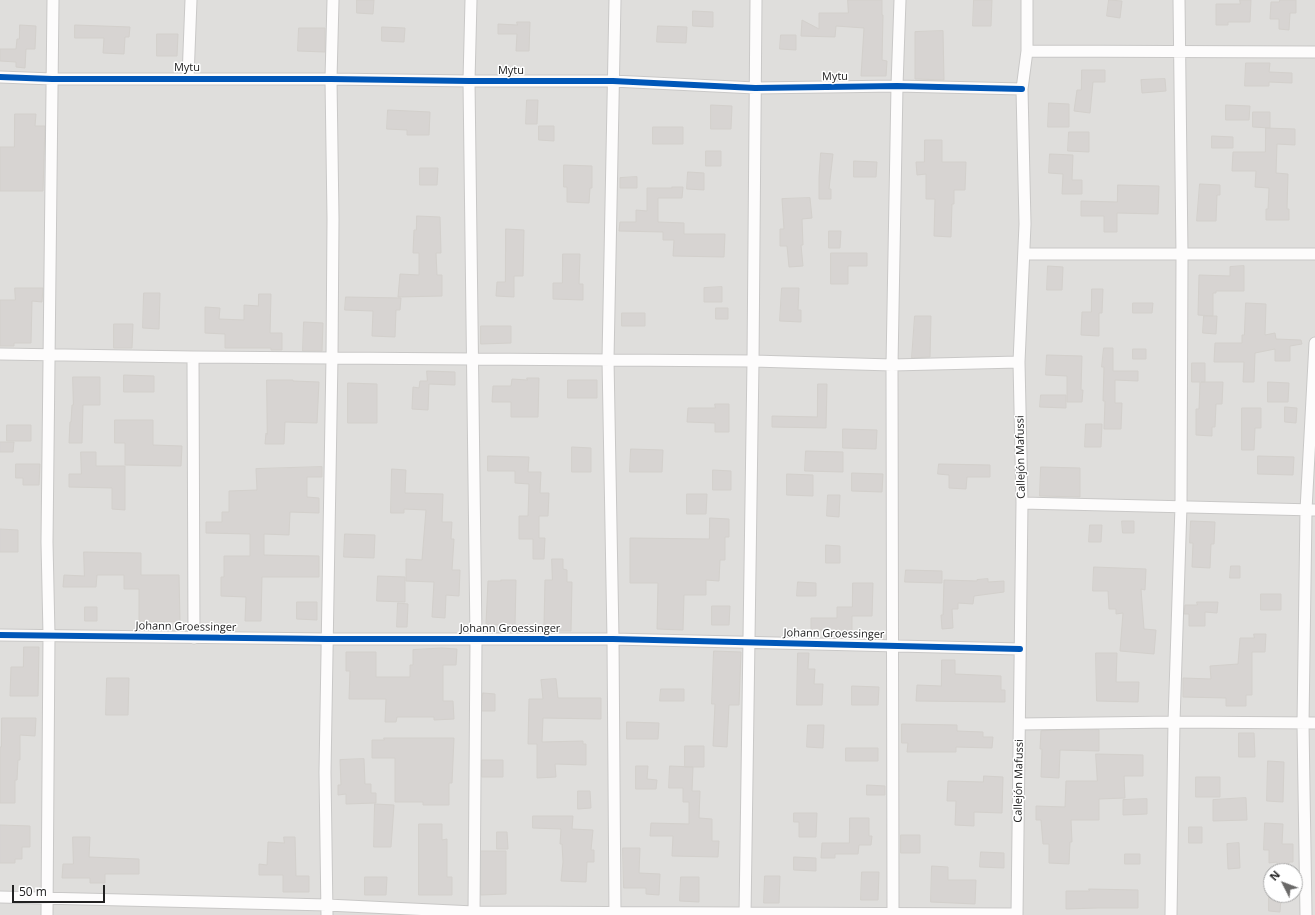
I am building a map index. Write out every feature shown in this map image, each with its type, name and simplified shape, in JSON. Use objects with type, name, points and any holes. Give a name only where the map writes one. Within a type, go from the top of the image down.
[{"type":"street","points":[[47,915],[49,635],[47,542],[53,0]]},
{"type":"street","points":[[188,78],[191,0]]},
{"type":"street","points":[[327,910],[325,772],[332,357],[333,219],[331,78],[334,0]]},
{"type":"street","points":[[471,0],[470,81],[472,360],[476,639],[474,914]]},
{"type":"street","points":[[615,0],[608,359],[615,914]]},
{"type":"street","points":[[745,914],[753,361],[756,0]]},
{"type":"street","points":[[893,915],[892,365],[900,0]]},
{"type":"street","name":"Callejón Mafussi","points":[[1017,915],[1022,503],[1019,362],[1024,254],[1022,89],[1027,51],[1027,0]]},
{"type":"street","points":[[1171,915],[1174,722],[1181,506],[1182,255],[1179,0]]},
{"type":"street","points":[[1027,51],[1315,52]]},
{"type":"street","name":"Mytu","points":[[0,77],[52,79],[331,78],[470,81],[614,81],[755,88],[897,86],[1022,89]]},
{"type":"street","points":[[1024,254],[1315,254]]},
{"type":"street","points":[[1306,915],[1303,724],[1311,510],[1315,343]]},
{"type":"street","points":[[0,354],[193,357],[332,357],[472,360],[608,359],[892,365],[1019,362]]},
{"type":"street","points":[[193,357],[194,638]]},
{"type":"street","points":[[1022,503],[1311,510]]},
{"type":"street","name":"Johann Groessinger","points":[[0,635],[327,639],[612,639],[1020,649]]},
{"type":"street","points":[[1020,724],[1174,722],[1315,723]]},
{"type":"street","points":[[0,897],[327,910],[474,914],[1017,915]]},
{"type":"shaded area","points":[[0,0],[1315,0],[1315,915],[0,915]]},
{"type":"building","points":[[357,0],[374,0],[373,14],[357,13]]},
{"type":"building","points":[[848,0],[882,0],[882,60],[887,61],[886,76],[861,76],[864,28],[836,26],[835,37],[801,36],[802,20],[819,29],[819,13],[848,13]]},
{"type":"building","points":[[974,0],[992,0],[991,26],[973,26]]},
{"type":"building","points":[[1109,0],[1122,1],[1120,18],[1107,16]]},
{"type":"building","points":[[1240,0],[1251,0],[1250,22],[1228,22],[1228,25],[1216,25],[1216,4],[1240,4]]},
{"type":"building","points":[[1280,0],[1296,0],[1296,13],[1290,13],[1289,30],[1279,29],[1279,19],[1270,19],[1271,2],[1279,2]]},
{"type":"building","points":[[693,11],[713,12],[713,27],[693,26]]},
{"type":"building","points":[[517,22],[530,22],[529,51],[516,51],[517,34],[498,34],[498,24],[517,25]]},
{"type":"building","points":[[20,25],[36,26],[35,49],[26,49],[25,68],[16,67],[16,62],[0,61],[0,49],[16,49],[17,39],[19,39]]},
{"type":"building","points":[[75,25],[130,27],[129,37],[125,37],[124,54],[103,53],[104,38],[75,38]]},
{"type":"building","points":[[658,26],[687,27],[686,43],[657,42]]},
{"type":"building","points":[[382,27],[405,28],[404,42],[382,41]]},
{"type":"building","points":[[299,28],[325,28],[325,52],[298,51]]},
{"type":"building","points":[[943,31],[944,80],[915,79],[915,32]]},
{"type":"building","points":[[157,34],[178,34],[177,56],[157,56]]},
{"type":"building","points":[[781,35],[796,35],[796,50],[780,49]]},
{"type":"building","points":[[1246,63],[1270,63],[1269,72],[1292,73],[1292,83],[1269,82],[1269,86],[1245,86]]},
{"type":"building","points":[[1082,70],[1105,70],[1105,82],[1093,82],[1090,113],[1074,111],[1077,90],[1081,90]]},
{"type":"building","points":[[1165,79],[1166,91],[1142,93],[1141,80]]},
{"type":"building","points":[[527,100],[538,100],[537,124],[526,124]]},
{"type":"building","points":[[1049,103],[1069,104],[1069,127],[1048,127]]},
{"type":"building","points":[[711,105],[732,106],[731,129],[711,129]]},
{"type":"building","points":[[1226,105],[1250,106],[1249,120],[1226,120]]},
{"type":"building","points":[[388,110],[430,112],[429,135],[407,135],[407,130],[387,129]]},
{"type":"building","points":[[1253,112],[1270,112],[1270,128],[1253,127]]},
{"type":"building","points":[[15,114],[36,114],[35,126],[45,126],[43,191],[0,191],[0,147],[14,147]]},
{"type":"building","points":[[539,126],[554,126],[554,141],[539,140]]},
{"type":"building","points":[[653,127],[683,127],[683,144],[653,144]]},
{"type":"building","points":[[1266,128],[1295,129],[1295,145],[1277,144],[1276,173],[1288,174],[1287,209],[1289,209],[1289,220],[1266,220],[1269,188],[1255,187],[1256,171],[1232,171],[1233,152],[1265,152]]},
{"type":"building","points":[[1069,132],[1089,132],[1089,152],[1068,151]]},
{"type":"building","points":[[1212,136],[1233,137],[1233,148],[1212,148]]},
{"type":"building","points":[[925,140],[942,140],[942,162],[966,162],[965,190],[954,190],[951,237],[934,236],[935,199],[926,199],[926,174],[917,175],[916,162],[924,162]]},
{"type":"building","points":[[706,151],[721,151],[721,166],[706,166]]},
{"type":"building","points":[[821,153],[833,154],[829,189],[831,189],[831,199],[819,199]]},
{"type":"building","points":[[1050,154],[1073,155],[1072,180],[1082,180],[1082,194],[1062,194],[1063,174],[1049,173]]},
{"type":"building","points":[[854,161],[877,162],[876,177],[854,177]]},
{"type":"building","points":[[564,165],[592,166],[592,188],[590,188],[589,203],[567,202],[567,187],[564,187]]},
{"type":"building","points":[[420,168],[438,168],[437,185],[420,185]]},
{"type":"building","points":[[688,172],[704,173],[704,190],[687,189]]},
{"type":"building","points":[[637,177],[637,188],[620,188],[620,178]]},
{"type":"building","points":[[1200,184],[1220,185],[1220,195],[1217,195],[1216,221],[1197,221]]},
{"type":"building","points":[[1118,185],[1159,186],[1158,214],[1117,213],[1117,232],[1104,232],[1104,216],[1081,216],[1081,201],[1117,202]]},
{"type":"building","points":[[683,187],[682,198],[658,198],[658,222],[684,223],[684,234],[725,234],[724,257],[673,256],[674,240],[663,240],[663,232],[619,231],[620,222],[636,222],[636,210],[647,211],[647,188]]},
{"type":"building","points":[[810,198],[812,218],[802,219],[803,245],[801,245],[803,266],[789,267],[787,246],[780,246],[780,229],[784,229],[782,199]]},
{"type":"building","points":[[417,216],[440,217],[441,253],[436,253],[437,275],[442,275],[442,296],[398,297],[400,274],[419,275],[419,253],[413,253],[414,230],[416,230]]},
{"type":"building","points":[[506,229],[524,230],[523,276],[514,276],[514,297],[496,296],[497,282],[505,282]]},
{"type":"building","points":[[829,231],[841,231],[840,248],[829,248]]},
{"type":"building","points":[[831,253],[867,253],[867,266],[848,266],[848,284],[831,284]]},
{"type":"building","points":[[563,254],[580,254],[579,284],[583,284],[583,300],[553,299],[553,283],[562,283]]},
{"type":"building","points":[[1048,266],[1063,267],[1062,290],[1047,290]]},
{"type":"building","points":[[1244,266],[1244,291],[1216,291],[1216,293],[1213,293],[1213,316],[1198,315],[1199,275],[1230,276],[1230,267]]},
{"type":"building","points":[[722,287],[722,302],[704,302],[704,288]]},
{"type":"building","points":[[15,288],[43,288],[42,302],[32,301],[31,343],[14,343],[14,346],[0,346],[0,300],[15,300]]},
{"type":"building","points":[[782,288],[799,288],[798,310],[801,310],[801,322],[780,321]]},
{"type":"building","points":[[1092,289],[1103,289],[1102,313],[1099,313],[1099,336],[1081,335],[1082,312],[1091,312]]},
{"type":"building","points":[[144,293],[160,293],[159,329],[143,328]]},
{"type":"building","points":[[259,294],[271,294],[270,333],[282,333],[282,350],[271,350],[271,348],[225,348],[225,334],[205,333],[205,307],[220,308],[219,319],[244,320],[244,305],[258,306]]},
{"type":"building","points":[[346,297],[401,298],[400,310],[396,310],[395,337],[372,336],[373,311],[345,310]]},
{"type":"building","points":[[1133,303],[1153,303],[1152,313],[1133,313]]},
{"type":"building","points":[[1246,303],[1266,304],[1265,335],[1275,333],[1276,339],[1301,340],[1302,344],[1290,346],[1290,361],[1275,361],[1275,349],[1255,353],[1254,382],[1243,382],[1244,362],[1214,362],[1215,343],[1242,343]]},
{"type":"building","points":[[716,308],[728,308],[728,319],[716,319]]},
{"type":"building","points":[[622,313],[645,313],[645,326],[622,326]]},
{"type":"building","points":[[915,316],[931,316],[930,357],[912,358]]},
{"type":"building","points":[[1204,316],[1217,316],[1216,334],[1203,333]]},
{"type":"building","points":[[304,322],[323,323],[322,351],[303,351]]},
{"type":"building","points":[[114,324],[133,324],[132,348],[114,348]]},
{"type":"building","points":[[481,326],[511,326],[511,343],[481,344]]},
{"type":"building","points":[[1104,348],[1113,348],[1113,371],[1138,371],[1138,381],[1115,380],[1115,403],[1122,403],[1121,429],[1104,429],[1104,367],[1102,367]]},
{"type":"building","points":[[1133,349],[1146,349],[1146,359],[1133,359]]},
{"type":"building","points":[[1047,355],[1082,356],[1082,402],[1067,402],[1067,376],[1046,375]]},
{"type":"building","points":[[1192,363],[1205,363],[1205,382],[1223,382],[1222,404],[1216,404],[1215,427],[1212,427],[1212,436],[1196,435],[1196,409],[1199,409],[1200,382],[1192,382]]},
{"type":"building","points":[[427,371],[455,372],[455,385],[429,384],[428,410],[412,409],[413,387],[419,388],[420,381],[427,381]]},
{"type":"building","points":[[124,375],[154,376],[154,392],[124,392]]},
{"type":"building","points":[[73,377],[100,377],[100,405],[83,405],[82,443],[69,443],[70,422],[73,405]]},
{"type":"building","points":[[527,378],[539,378],[538,417],[511,417],[511,402],[492,402],[493,386],[511,386],[512,379],[527,380]]},
{"type":"building","points":[[267,380],[319,382],[317,423],[285,422],[284,444],[265,444],[266,433],[267,434]]},
{"type":"building","points":[[568,380],[597,380],[597,398],[568,398]]},
{"type":"building","points":[[1268,382],[1289,383],[1288,402],[1268,402]]},
{"type":"building","points":[[348,383],[377,384],[377,423],[348,423]]},
{"type":"building","points":[[818,384],[827,384],[826,428],[772,427],[772,416],[817,417]]},
{"type":"building","points":[[1041,395],[1066,395],[1066,408],[1040,407]]},
{"type":"building","points":[[715,404],[729,404],[729,432],[715,432],[715,423],[687,422],[688,408],[715,408]]},
{"type":"building","points":[[1285,407],[1297,408],[1296,423],[1285,422]]},
{"type":"building","points":[[1242,408],[1261,408],[1261,428],[1255,428],[1254,450],[1242,450]]},
{"type":"building","points":[[115,420],[153,420],[153,445],[182,446],[181,466],[125,465],[125,443],[115,443]]},
{"type":"building","points":[[1086,424],[1102,424],[1101,447],[1085,447]]},
{"type":"building","points":[[7,425],[31,425],[31,441],[7,441]]},
{"type":"building","points":[[843,429],[877,430],[876,449],[843,448]]},
{"type":"building","points":[[0,442],[14,442],[13,452],[0,452]]},
{"type":"building","points":[[572,447],[591,448],[591,472],[572,472]]},
{"type":"building","points":[[631,449],[663,450],[662,472],[630,472]]},
{"type":"building","points":[[806,451],[843,452],[843,472],[805,471]]},
{"type":"building","points":[[81,452],[96,452],[96,466],[125,466],[125,510],[112,509],[112,488],[69,487],[69,474],[81,474]]},
{"type":"building","points":[[488,456],[529,457],[528,472],[541,472],[540,493],[549,493],[548,516],[539,516],[539,538],[545,538],[544,559],[533,559],[533,539],[519,539],[519,516],[528,516],[529,484],[515,483],[515,471],[488,471]]},
{"type":"building","points":[[1258,456],[1294,457],[1293,475],[1258,474]]},
{"type":"building","points":[[16,464],[40,464],[39,485],[23,485],[23,478],[16,478]]},
{"type":"building","points":[[939,464],[990,465],[990,477],[967,477],[966,489],[949,488],[949,475],[938,474]]},
{"type":"building","points":[[322,467],[322,477],[307,477],[307,497],[319,498],[319,513],[290,512],[289,535],[264,534],[264,555],[319,556],[319,577],[262,577],[261,621],[245,621],[246,597],[221,596],[221,577],[224,577],[224,556],[250,556],[250,534],[206,533],[206,522],[222,522],[222,512],[229,512],[229,491],[257,490],[256,469]]},
{"type":"building","points":[[1041,467],[1080,468],[1080,497],[1040,496]]},
{"type":"building","points":[[392,469],[406,470],[405,493],[443,494],[442,522],[452,522],[451,539],[454,539],[452,570],[460,570],[459,596],[446,595],[445,618],[432,617],[434,582],[406,581],[406,559],[422,560],[426,510],[404,509],[404,513],[391,513]]},
{"type":"building","points":[[713,470],[731,471],[731,490],[713,490]]},
{"type":"building","points":[[852,473],[883,474],[882,492],[852,491]]},
{"type":"building","points":[[787,474],[813,475],[813,496],[787,495]]},
{"type":"building","points":[[687,494],[707,494],[706,514],[687,514]]},
{"type":"building","points":[[828,495],[840,495],[839,517],[827,516]]},
{"type":"building","points":[[710,518],[729,519],[729,537],[725,537],[725,560],[720,560],[719,581],[706,580],[706,595],[684,595],[683,630],[657,629],[658,583],[630,583],[630,538],[709,539]]},
{"type":"building","points":[[1122,521],[1134,521],[1134,533],[1123,533]]},
{"type":"building","points":[[1191,521],[1215,522],[1214,544],[1211,544],[1210,568],[1192,567],[1193,543],[1190,543]]},
{"type":"building","points":[[1090,525],[1102,525],[1101,542],[1089,542]]},
{"type":"building","points":[[0,529],[18,530],[18,552],[0,552]]},
{"type":"building","points":[[345,534],[375,535],[374,558],[344,557]]},
{"type":"building","points":[[826,545],[840,546],[840,563],[826,563]]},
{"type":"building","points":[[84,552],[141,553],[141,575],[179,575],[180,622],[139,621],[139,589],[124,589],[124,575],[97,575],[96,587],[63,587],[64,575],[84,576]]},
{"type":"building","points":[[552,559],[563,559],[563,569],[567,570],[567,582],[572,582],[571,631],[558,631],[558,625],[544,625],[545,580],[552,580]]},
{"type":"building","points":[[1231,566],[1240,566],[1240,578],[1230,578]]},
{"type":"building","points":[[1094,567],[1146,569],[1145,590],[1141,589],[1144,629],[1156,630],[1154,654],[1120,651],[1123,613],[1116,614],[1116,609],[1109,609],[1108,591],[1093,591]]},
{"type":"building","points":[[906,570],[942,571],[942,583],[905,582]]},
{"type":"building","points":[[378,576],[405,577],[405,602],[377,601]]},
{"type":"building","points":[[988,579],[988,582],[1004,581],[1004,592],[974,596],[973,604],[958,603],[958,609],[952,609],[953,628],[942,629],[941,615],[943,615],[944,580],[977,581]]},
{"type":"building","points":[[516,580],[515,626],[486,624],[488,581]]},
{"type":"building","points":[[798,582],[816,583],[816,596],[797,596]]},
{"type":"building","points":[[853,583],[873,583],[872,616],[852,616],[852,634],[836,633],[837,630],[811,630],[811,618],[837,618],[837,607],[852,607]]},
{"type":"building","points":[[1261,594],[1281,594],[1281,610],[1261,610]]},
{"type":"building","points":[[297,602],[317,602],[317,620],[297,619]]},
{"type":"building","points":[[1197,602],[1218,602],[1217,613],[1205,612],[1205,626],[1189,626],[1189,614],[1184,614],[1185,605],[1197,605]]},
{"type":"building","points":[[398,603],[408,604],[407,627],[397,627]]},
{"type":"building","points":[[712,606],[730,606],[729,625],[712,625]]},
{"type":"building","points":[[85,607],[97,607],[97,621],[85,621]]},
{"type":"building","points":[[1254,634],[1266,634],[1265,652],[1252,652],[1252,695],[1246,695],[1246,706],[1226,706],[1226,698],[1183,697],[1183,678],[1211,679],[1210,666],[1238,664],[1240,638],[1254,638]]},
{"type":"building","points":[[24,647],[39,647],[38,696],[10,696],[11,667],[23,667]]},
{"type":"building","points":[[442,648],[457,649],[456,665],[443,665],[443,701],[453,701],[454,719],[434,720],[434,717],[397,717],[396,722],[385,722],[386,699],[349,699],[350,671],[346,671],[346,652],[376,652],[376,677],[410,677],[410,665],[413,665],[413,650]]},
{"type":"building","points":[[714,651],[741,652],[739,705],[729,705],[727,747],[713,746],[715,704],[712,704]]},
{"type":"building","points":[[798,653],[809,653],[808,669],[815,669],[814,684],[823,684],[822,705],[797,705]]},
{"type":"building","points":[[1096,653],[1117,653],[1116,682],[1139,682],[1138,702],[1097,701]]},
{"type":"building","points":[[942,660],[955,660],[955,674],[1001,676],[1001,690],[1005,690],[1005,702],[916,701],[917,685],[941,686]]},
{"type":"building","points":[[107,678],[129,678],[128,715],[106,715]]},
{"type":"building","points":[[556,679],[558,698],[601,698],[601,719],[543,718],[542,742],[583,741],[583,744],[586,744],[586,765],[555,764],[556,777],[537,778],[537,744],[528,744],[529,699],[543,699],[541,680]]},
{"type":"building","points":[[852,686],[879,687],[878,705],[852,705]]},
{"type":"building","points":[[661,689],[684,689],[684,701],[660,701]]},
{"type":"building","points":[[483,693],[495,694],[495,711],[482,711]]},
{"type":"building","points":[[2,718],[36,718],[35,736],[20,735],[20,760],[18,760],[17,780],[15,780],[15,803],[0,803],[0,747]]},
{"type":"building","points":[[627,722],[659,723],[658,739],[627,739]]},
{"type":"building","points":[[902,724],[957,725],[957,731],[983,732],[983,737],[993,737],[992,748],[956,747],[956,752],[907,752],[908,743],[902,743]]},
{"type":"building","points":[[808,725],[824,725],[823,748],[807,747]]},
{"type":"building","points":[[1099,730],[1099,751],[1060,750],[1059,778],[1041,777],[1041,731]]},
{"type":"building","points":[[1239,733],[1254,733],[1255,757],[1239,757]]},
{"type":"building","points":[[384,738],[454,738],[452,783],[449,783],[449,805],[423,805],[423,802],[395,802],[395,758],[372,758],[372,740],[384,740]]},
{"type":"building","points":[[685,746],[704,746],[704,767],[685,767]]},
{"type":"building","points":[[846,748],[878,748],[878,761],[846,761]]},
{"type":"building","points":[[1096,754],[1143,755],[1143,776],[1124,776],[1125,798],[1099,799],[1099,820],[1071,820],[1072,842],[1070,842],[1069,864],[1049,863],[1049,844],[1043,844],[1041,820],[1036,820],[1036,806],[1065,807],[1066,781],[1097,781]]},
{"type":"building","points":[[364,759],[365,784],[371,784],[371,793],[376,793],[376,803],[346,804],[346,794],[338,795],[338,785],[341,785],[340,760]]},
{"type":"building","points":[[482,760],[503,760],[503,777],[482,777]]},
{"type":"building","points":[[1268,761],[1284,762],[1283,802],[1267,801]]},
{"type":"building","points":[[636,766],[648,766],[647,779],[657,780],[656,789],[636,789]]},
{"type":"building","points":[[670,766],[693,767],[692,791],[700,791],[699,818],[712,819],[712,841],[719,841],[718,857],[672,856],[673,836],[650,836],[651,823],[689,824],[689,802],[683,802],[683,788],[669,788]]},
{"type":"building","points":[[984,776],[1003,777],[1002,813],[974,812],[974,826],[955,825],[956,801],[947,801],[948,781],[983,782]]},
{"type":"building","points":[[1196,777],[1220,777],[1220,797],[1196,797]]},
{"type":"building","points":[[867,785],[885,786],[885,795],[867,795]]},
{"type":"building","points":[[578,791],[590,791],[591,808],[578,809]]},
{"type":"building","points":[[1246,798],[1247,820],[1213,821],[1213,800]]},
{"type":"building","points":[[1147,799],[1147,814],[1123,815],[1123,800]]},
{"type":"building","points":[[375,804],[394,805],[391,847],[374,847]]},
{"type":"building","points":[[794,813],[817,813],[816,837],[799,837],[799,822],[794,822]]},
{"type":"building","points":[[533,816],[573,816],[572,829],[593,830],[591,850],[594,850],[594,862],[587,862],[586,882],[561,881],[563,862],[562,844],[560,844],[561,829],[533,828]]},
{"type":"building","points":[[850,818],[869,818],[869,836],[872,836],[871,845],[859,845],[858,854],[835,854],[835,858],[821,858],[822,843],[849,843]]},
{"type":"building","points":[[1265,823],[1283,824],[1282,844],[1293,844],[1293,862],[1269,863],[1269,850],[1264,850]]},
{"type":"building","points":[[419,824],[442,824],[442,840],[447,839],[447,877],[452,877],[452,895],[419,895]]},
{"type":"building","points":[[0,825],[30,826],[30,847],[22,847],[22,859],[15,859],[15,863],[0,863]]},
{"type":"building","points":[[1189,827],[1202,827],[1202,843],[1189,843]]},
{"type":"building","points":[[497,832],[507,832],[508,849],[497,849]]},
{"type":"building","points":[[901,835],[920,835],[920,853],[901,853]]},
{"type":"building","points":[[73,837],[90,837],[89,857],[139,859],[139,874],[105,874],[105,883],[90,883],[90,878],[62,878],[63,864],[73,864]]},
{"type":"building","points":[[284,837],[295,837],[296,876],[309,876],[309,892],[283,892],[283,875],[259,875],[259,864],[267,865],[268,842],[284,843]]},
{"type":"building","points":[[1239,843],[1240,868],[1228,869],[1227,844]]},
{"type":"building","points":[[623,848],[640,848],[639,873],[660,874],[659,895],[646,894],[646,888],[624,888]]},
{"type":"building","points":[[481,851],[506,851],[506,894],[481,895]]},
{"type":"building","points":[[981,852],[1004,853],[1004,868],[980,867]]},
{"type":"building","points":[[1125,854],[1140,854],[1140,864],[1125,864]]},
{"type":"building","points":[[794,857],[816,858],[816,871],[794,870]]},
{"type":"building","points":[[932,866],[948,867],[948,880],[976,880],[975,904],[931,902]]},
{"type":"building","points":[[862,872],[879,872],[878,900],[861,900]]},
{"type":"building","points":[[765,876],[780,876],[779,903],[764,903]]},
{"type":"building","points":[[365,877],[387,877],[386,895],[365,895]]},
{"type":"building","points":[[681,877],[699,877],[699,902],[680,901]]},
{"type":"building","points":[[1089,889],[1138,890],[1138,908],[1066,909],[1066,891],[1089,891]]},
{"type":"building","points":[[1269,903],[1281,903],[1280,912],[1269,911]]},
{"type":"cycle path","points":[[0,77],[52,79],[613,81],[755,88],[897,86],[1022,89]]},
{"type":"cycle path","points":[[0,635],[327,639],[613,639],[1020,649]]}]
